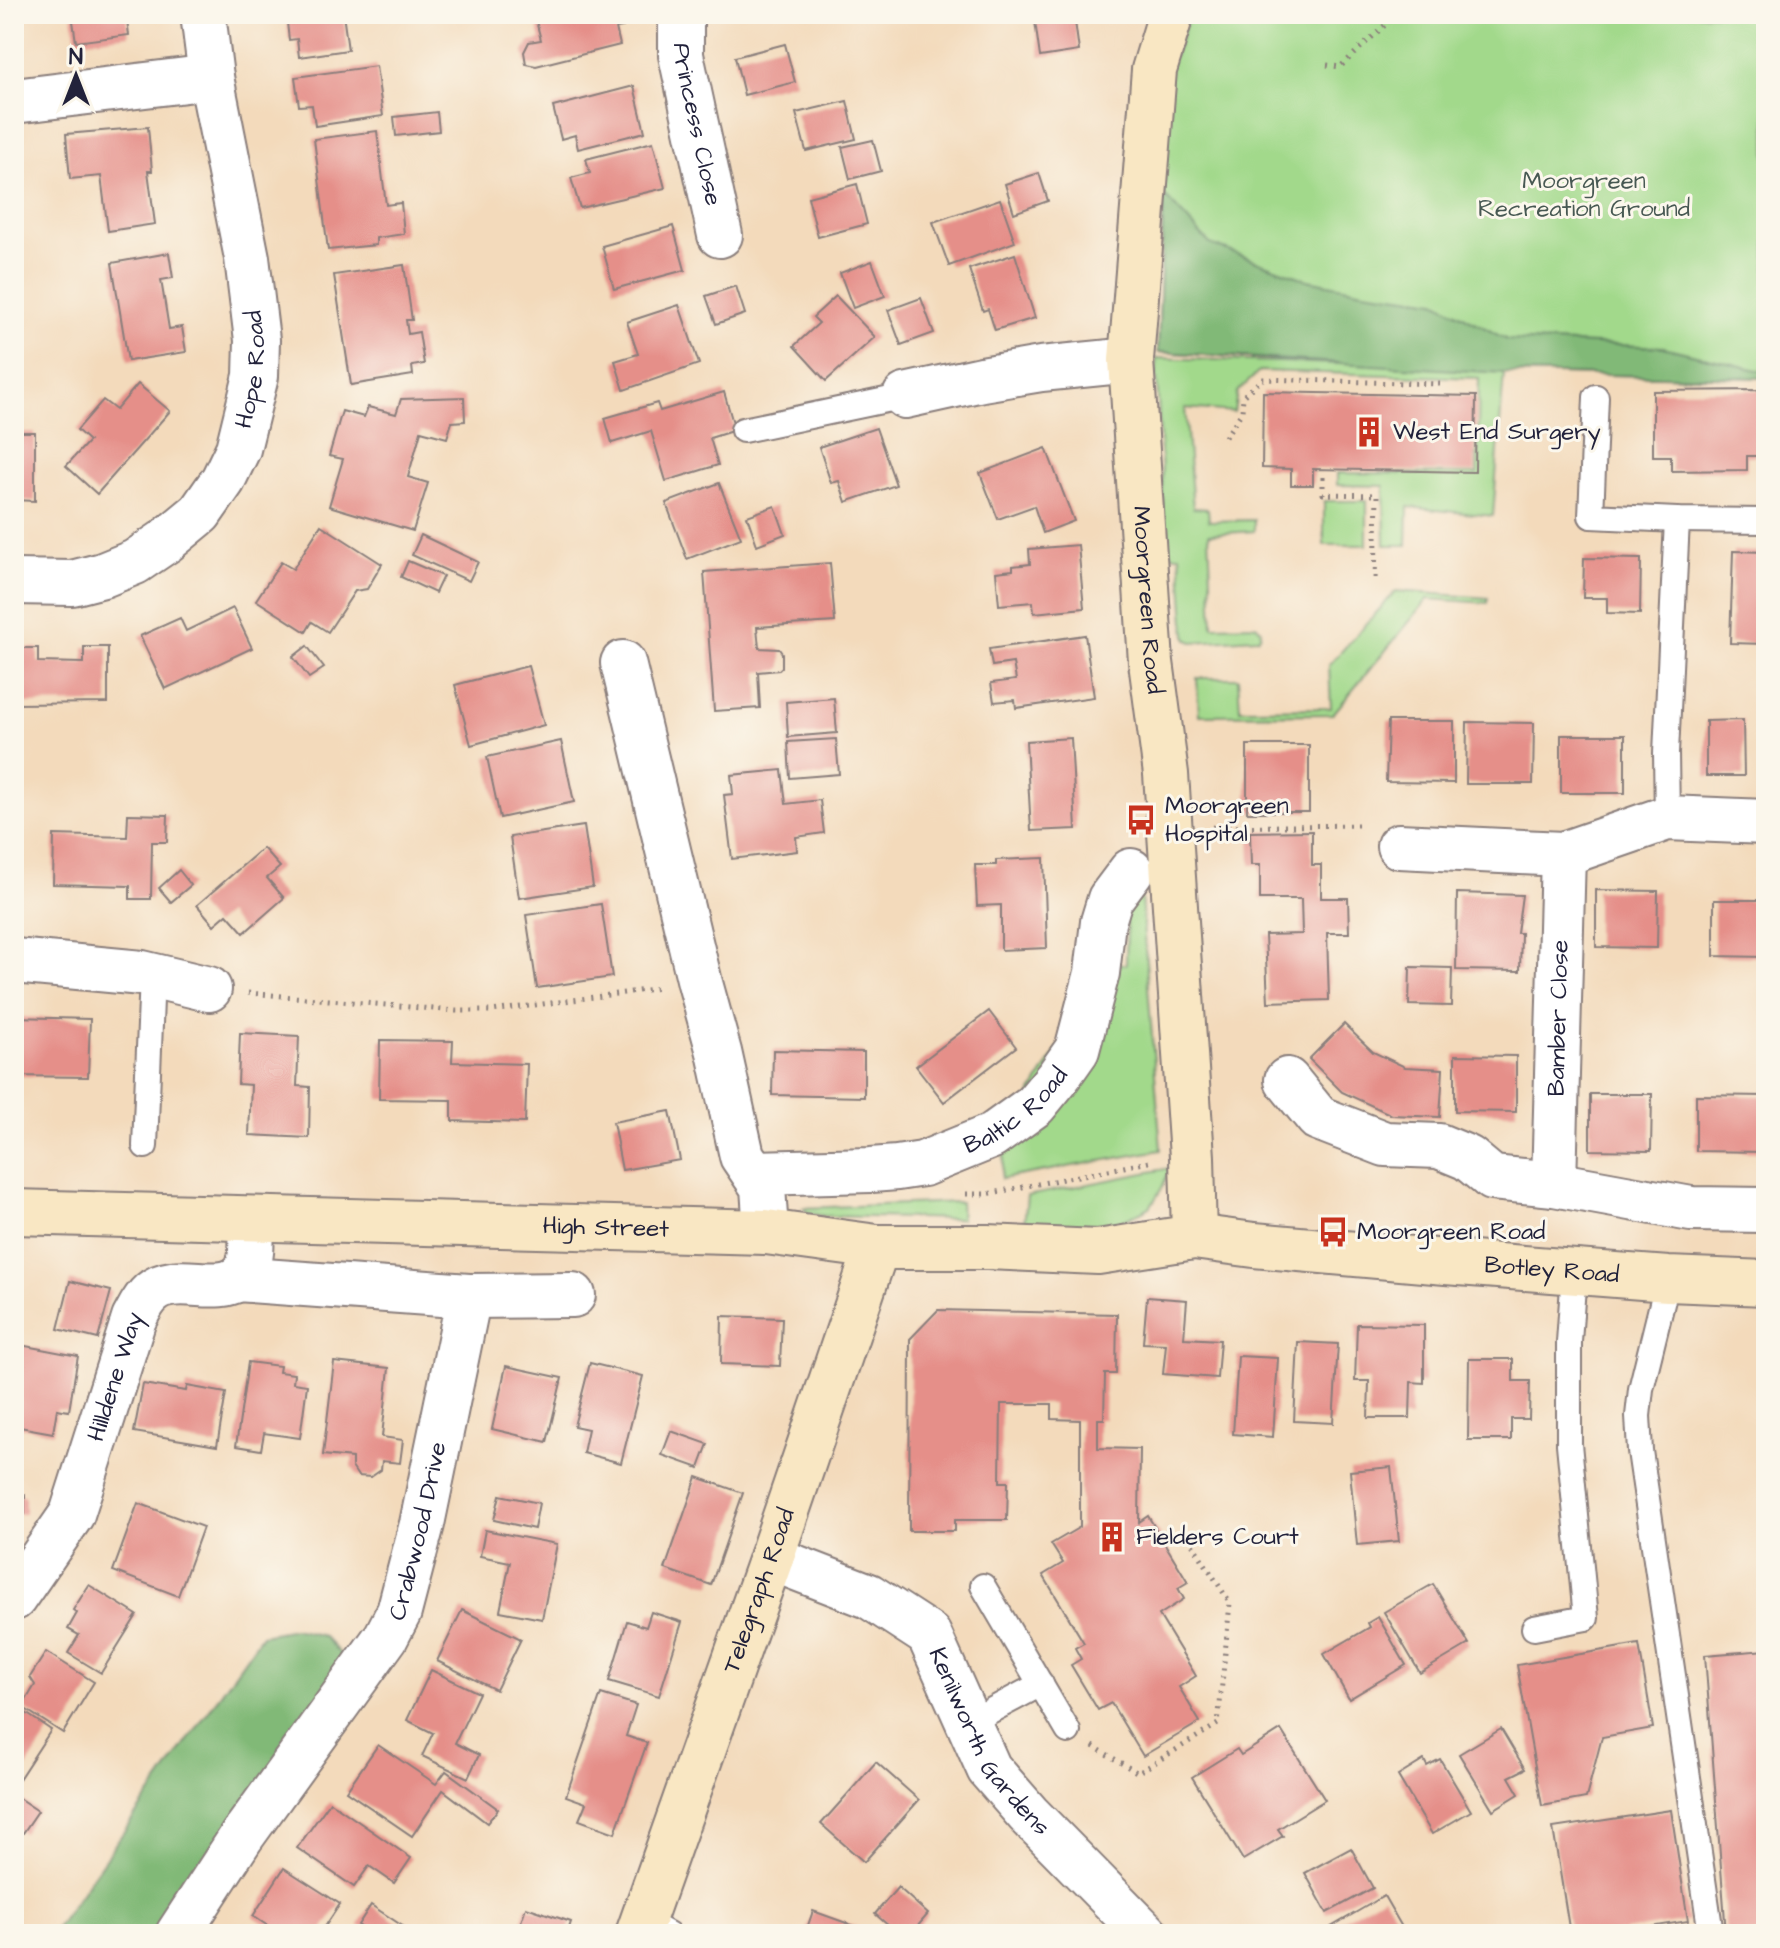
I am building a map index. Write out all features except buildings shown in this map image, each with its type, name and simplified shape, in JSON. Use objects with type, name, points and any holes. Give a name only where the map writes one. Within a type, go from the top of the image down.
[{"type":"street","name":"Hope Road","points":[[14,582],[72,583],[135,562],[200,513],[223,480],[238,449],[256,376],[257,340],[247,258],[211,77],[203,14]]},
{"type":"street","name":"Princess Close","points":[[681,14],[681,55],[720,235]]},
{"type":"street","name":"Moorgreen Road","points":[[1171,14],[1154,70],[1131,360],[1151,662],[1166,774],[1192,1157],[1194,1237]]},
{"type":"street","points":[[14,101],[211,77]]},
{"type":"street","points":[[905,396],[1041,369],[1131,360]]},
{"type":"street","points":[[623,663],[742,1156],[763,1187],[766,1232]]},
{"type":"street","points":[[1399,846],[1563,854],[1667,818],[1766,822]]},
{"type":"street","name":"Bamber Close","points":[[1554,1184],[1563,854]]},
{"type":"street","name":"Baltic Road","points":[[754,1173],[897,1168],[923,1164],[992,1136],[1035,1105],[1077,1050],[1097,973],[1103,922],[1110,899],[1131,871]]},
{"type":"street","points":[[20,951],[152,975],[209,989]]},
{"type":"street","points":[[1287,1080],[1318,1118],[1385,1144],[1439,1146],[1468,1158],[1492,1178],[1554,1184],[1691,1209],[1766,1210]]},
{"type":"street","name":"High Street","points":[[14,1212],[766,1232],[877,1247],[987,1247],[1098,1252],[1194,1237]]},
{"type":"street","points":[[237,1279],[246,1270],[250,1256],[251,1219]]},
{"type":"street","name":"Botley Road","points":[[1194,1237],[1254,1245],[1574,1272],[1766,1283]]},
{"type":"street","name":"Telegraph Road","points":[[650,1929],[877,1247]]},
{"type":"street","points":[[237,1279],[469,1296],[573,1295]]},
{"type":"street","name":"Hilldene Way","points":[[14,1598],[72,1514],[134,1319],[142,1304],[150,1293],[166,1285],[213,1285],[237,1279]]},
{"type":"street","name":"Crabwood Drive","points":[[178,1934],[242,1836],[386,1637],[399,1612],[422,1524],[469,1296]]},
{"type":"street","name":"Kenilworth Gardens","points":[[771,1558],[869,1596],[929,1635],[989,1769],[1028,1814],[1146,1934]]},
{"type":"lane","points":[[743,430],[905,396]]},
{"type":"lane","points":[[1596,397],[1591,516],[1766,521]]},
{"type":"lane","points":[[1667,818],[1666,753],[1677,520]]},
{"type":"lane","points":[[145,1146],[152,975]]},
{"type":"lane","points":[[1534,1628],[1586,1618],[1569,1444],[1569,1342],[1574,1272]]},
{"type":"lane","points":[[1668,1279],[1641,1389],[1638,1416],[1640,1451],[1711,1934]]},
{"type":"lane","points":[[983,1586],[1068,1731]]},
{"type":"lane","points":[[968,1723],[1041,1684]]},
{"type":"path","points":[[1327,65],[1340,67],[1397,14]]},
{"type":"path","points":[[1225,437],[1242,412],[1243,396],[1262,379],[1440,384]]},
{"type":"path","points":[[1323,477],[1323,494],[1377,495],[1375,581]]},
{"type":"path","points":[[1199,827],[1377,825],[1399,846]]},
{"type":"path","points":[[209,989],[456,1011],[492,1011],[700,983]]},
{"type":"path","points":[[987,1247],[992,1136]]},
{"type":"path","points":[[1068,1731],[1138,1773],[1218,1724],[1230,1603],[1190,1540]]},
{"type":"green space","name":"Moorgreen Recreation Ground","points":[[1190,14],[1766,14],[1766,378],[1504,373],[1493,516],[1408,507],[1407,545],[1385,545],[1384,486],[1337,485],[1337,473],[1477,474],[1479,378],[1260,371],[1237,392],[1234,412],[1185,408],[1193,508],[1208,509],[1209,521],[1254,520],[1254,531],[1209,534],[1213,626],[1256,625],[1261,630],[1260,636],[1188,640],[1180,555],[1166,555],[1156,358],[1339,364],[1158,352],[1168,71]]},
{"type":"green space","points":[[1164,195],[1210,244],[1308,280],[1436,301],[1507,340],[1663,347],[1766,372],[1766,378],[1504,373],[1158,352]]},
{"type":"green space","points":[[1324,501],[1367,501],[1367,545],[1324,545]]},
{"type":"green space","points":[[1396,591],[1488,598],[1488,603],[1428,599],[1333,714],[1199,715],[1197,678],[1238,678],[1240,709],[1331,708],[1329,665]]},
{"type":"green space","points":[[1140,885],[1161,1150],[1001,1179],[1004,1158],[1002,1143],[1107,965],[1126,964],[1127,924],[1115,923]]},
{"type":"green space","points":[[1170,1168],[1150,1207],[1119,1223],[1103,1228],[1024,1224],[1027,1196]]},
{"type":"green space","points":[[960,1202],[961,1219],[824,1216],[808,1213],[803,1208]]},
{"type":"green space","points":[[294,1629],[323,1636],[352,1666],[163,1934],[52,1934],[262,1635]]},
{"type":"place","name":"West End Surgery","points":[[1369,432]]},
{"type":"place","name":"Moorgreen Hospital","points":[[1141,820]]},
{"type":"place","name":"Moorgreen Road","points":[[1333,1232]]},
{"type":"place","name":"Fielders Court","points":[[1112,1537]]}]
